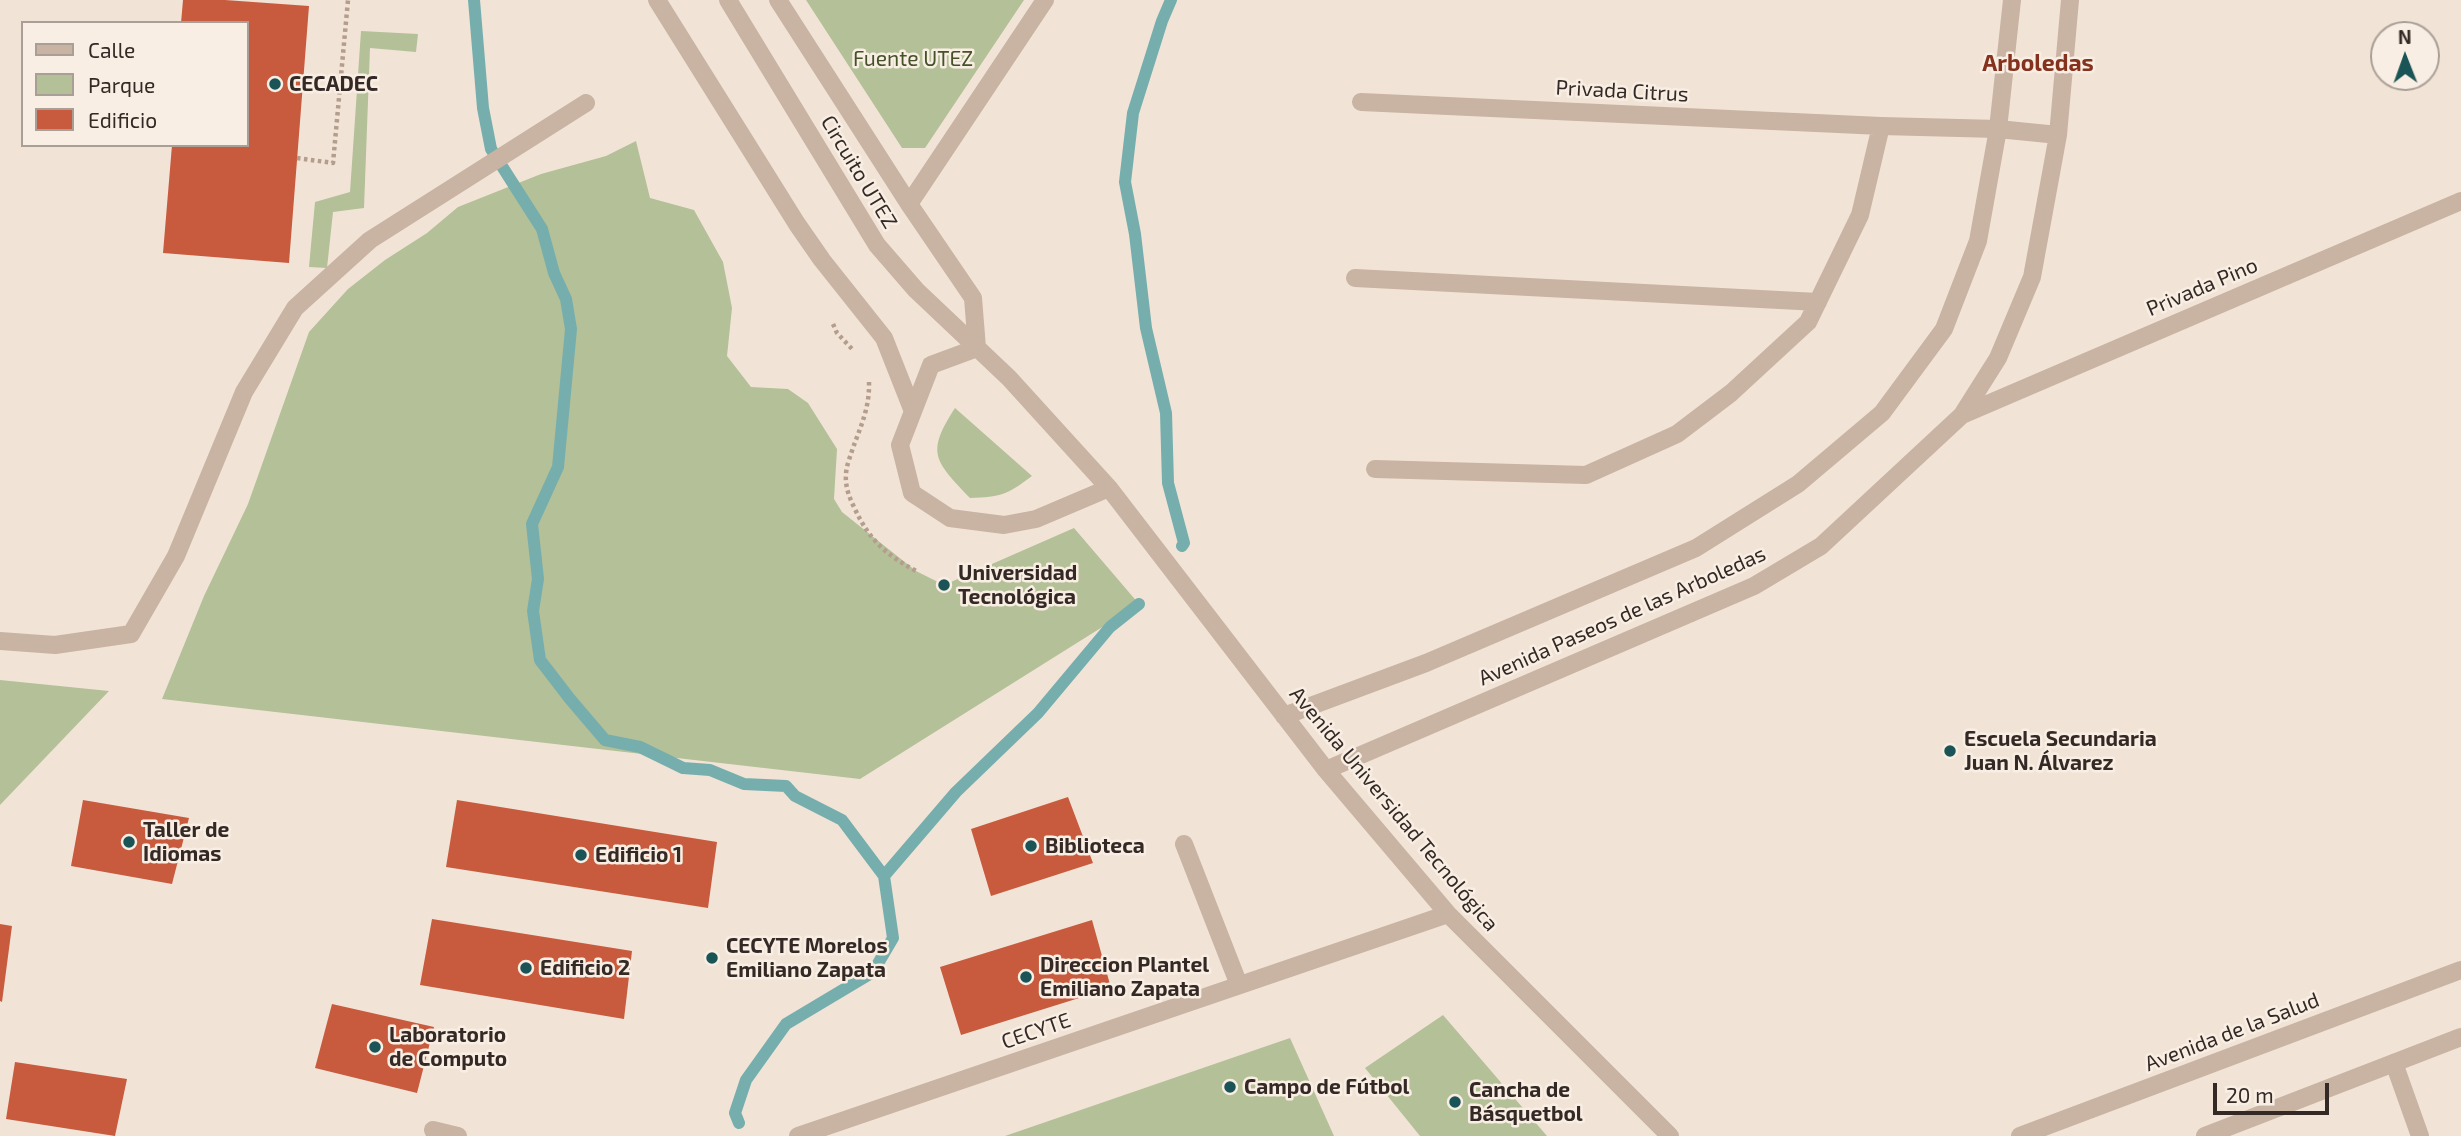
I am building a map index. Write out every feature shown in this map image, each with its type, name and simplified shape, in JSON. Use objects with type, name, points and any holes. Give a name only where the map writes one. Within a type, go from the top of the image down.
[{"type":"street","points":[[657,0],[797,224],[884,338],[912,409]]},
{"type":"street","name":"Circuito UTEZ","points":[[728,0],[877,245],[916,290],[977,348]]},
{"type":"street","points":[[778,0],[973,298],[977,348],[932,365],[912,409],[900,445],[912,493],[950,518],[1004,524],[1036,519],[1109,488]]},
{"type":"street","name":"Circuito UTEZ","points":[[909,204],[1045,0]]},
{"type":"street","name":"Avenida Paseos de las Arboledas","points":[[1284,716],[1426,663],[1696,548],[1798,484],[1882,413],[1944,329],[1978,241],[1998,129],[2012,0]]},
{"type":"street","name":"Avenida Paseos de las Arboledas","points":[[1326,770],[1754,586],[1821,546],[1962,415],[1998,358],[2032,277],[2058,135],[2070,0]]},
{"type":"street","name":"Privada Citrus","points":[[1361,102],[1998,129],[2058,135]]},
{"type":"street","points":[[0,640],[55,645],[131,634],[176,556],[244,392],[295,308],[370,240],[586,103]]},
{"type":"street","points":[[1375,469],[1586,475],[1677,434],[1731,393],[1808,321],[1860,215],[1881,126]]},
{"type":"street","name":"Privada Pino","points":[[1962,415],[2461,201]]},
{"type":"street","points":[[1355,278],[1818,302]]},
{"type":"street","name":"Avenida Universidad Tecnológica","points":[[977,348],[1010,378],[1109,488],[1326,770],[1448,914],[1670,1136]]},
{"type":"street","points":[[1184,844],[1240,985]]},
{"type":"street","name":"CECYTE","points":[[798,1136],[1448,914]]},
{"type":"street","name":"Avenida de la Salud","points":[[2020,1136],[2461,970]]},
{"type":"street","points":[[2205,1136],[2461,1037]]},
{"type":"street","points":[[2394,1063],[2420,1136]]},
{"type":"street","points":[[433,1130],[458,1136]]},
{"type":"path","points":[[297,158],[333,163],[348,0]]},
{"type":"path","points":[[869,376],[867,413],[848,461],[845,481],[864,529],[875,543],[916,571]]},
{"type":"green space","name":"Fuente UTEZ","points":[[806,0],[1024,0],[925,148],[902,148]]},
{"type":"green space","points":[[361,31],[418,34],[416,52],[370,48],[364,208],[333,212],[327,268],[309,267],[315,202],[350,192]]},
{"type":"green space","points":[[636,141],[650,198],[694,210],[723,262],[732,308],[727,356],[751,387],[788,389],[808,403],[837,449],[834,499],[842,512],[916,571],[944,585],[1074,528],[1139,604],[860,779],[162,699],[204,596],[248,504],[309,332],[348,289],[385,260],[427,233],[458,207],[541,174],[606,156]]},
{"type":"green space","points":[[955,408],[1032,476],[1003,494],[970,498],[948,474],[938,456],[940,436]]},
{"type":"green space","points":[[0,680],[109,691],[0,805]]},
{"type":"green space","name":"Cancha de Básquetbol","points":[[1443,1015],[1547,1136],[1420,1136],[1365,1068]]},
{"type":"green space","name":"Campo de Fútbol","points":[[1290,1038],[1334,1136],[1005,1136]]},
{"type":"building","name":"CECADEC","points":[[183,0],[309,6],[289,263],[163,253],[172,147],[248,147],[248,21],[181,21]]},
{"type":"building","name":"Biblioteca","points":[[1068,797],[1093,863],[991,896],[971,829]]},
{"type":"building","name":"Taller de Idiomas","points":[[83,800],[189,818],[172,884],[71,866]]},
{"type":"building","name":"Edificio 1","points":[[457,800],[717,842],[708,908],[446,867]]},
{"type":"building","name":"Edificio 2","points":[[432,919],[632,951],[624,1019],[420,985]]},
{"type":"building","name":"Direccion Plantel Emiliano Zapata","points":[[1092,920],[1111,988],[961,1035],[940,967]]},
{"type":"building","points":[[0,924],[12,926],[2,1002],[0,1001]]},
{"type":"building","name":"Laboratorio de Computo","points":[[332,1004],[434,1027],[417,1093],[315,1068]]},
{"type":"building","points":[[15,1062],[127,1079],[115,1136],[6,1119]]},
{"type":"waterway","points":[[474,0],[483,108],[491,149],[542,229],[554,273],[566,299],[571,329],[558,467],[532,524],[538,579],[533,611],[540,660],[605,740],[640,747],[683,768],[710,770],[744,784],[786,786],[795,796],[842,820],[884,876]]},
{"type":"waterway","points":[[1171,0],[1133,113],[1125,182],[1135,234],[1146,328],[1166,413],[1168,483],[1184,543],[1182,546]]},
{"type":"waterway","points":[[739,1123],[735,1113],[746,1080],[786,1024],[873,972],[893,938],[884,876],[956,792],[1038,713],[1110,627],[1139,604]]},
{"type":"place","name":"CECADEC","points":[[275,84]]},
{"type":"place","name":"Universidad Tecnológica","points":[[944,585]]},
{"type":"place","name":"Escuela Secundaria Juan N. Álvarez","points":[[1950,751]]},
{"type":"place","name":"Taller de Idiomas","points":[[129,842]]},
{"type":"place","name":"Biblioteca","points":[[1031,846]]},
{"type":"place","name":"Edificio 1","points":[[581,855]]},
{"type":"place","name":"CECYTE Morelos Emiliano Zapata","points":[[712,958]]},
{"type":"place","name":"Edificio 2","points":[[526,968]]},
{"type":"place","name":"Direccion Plantel Emiliano Zapata","points":[[1026,977]]},
{"type":"place","name":"Laboratorio de Computo","points":[[375,1047]]},
{"type":"place","name":"Campo de Fútbol","points":[[1230,1087]]},
{"type":"place","name":"Cancha de Básquetbol","points":[[1455,1102]]},
{"type":"district","name":"Arboledas","points":[[2038,63]]}]
